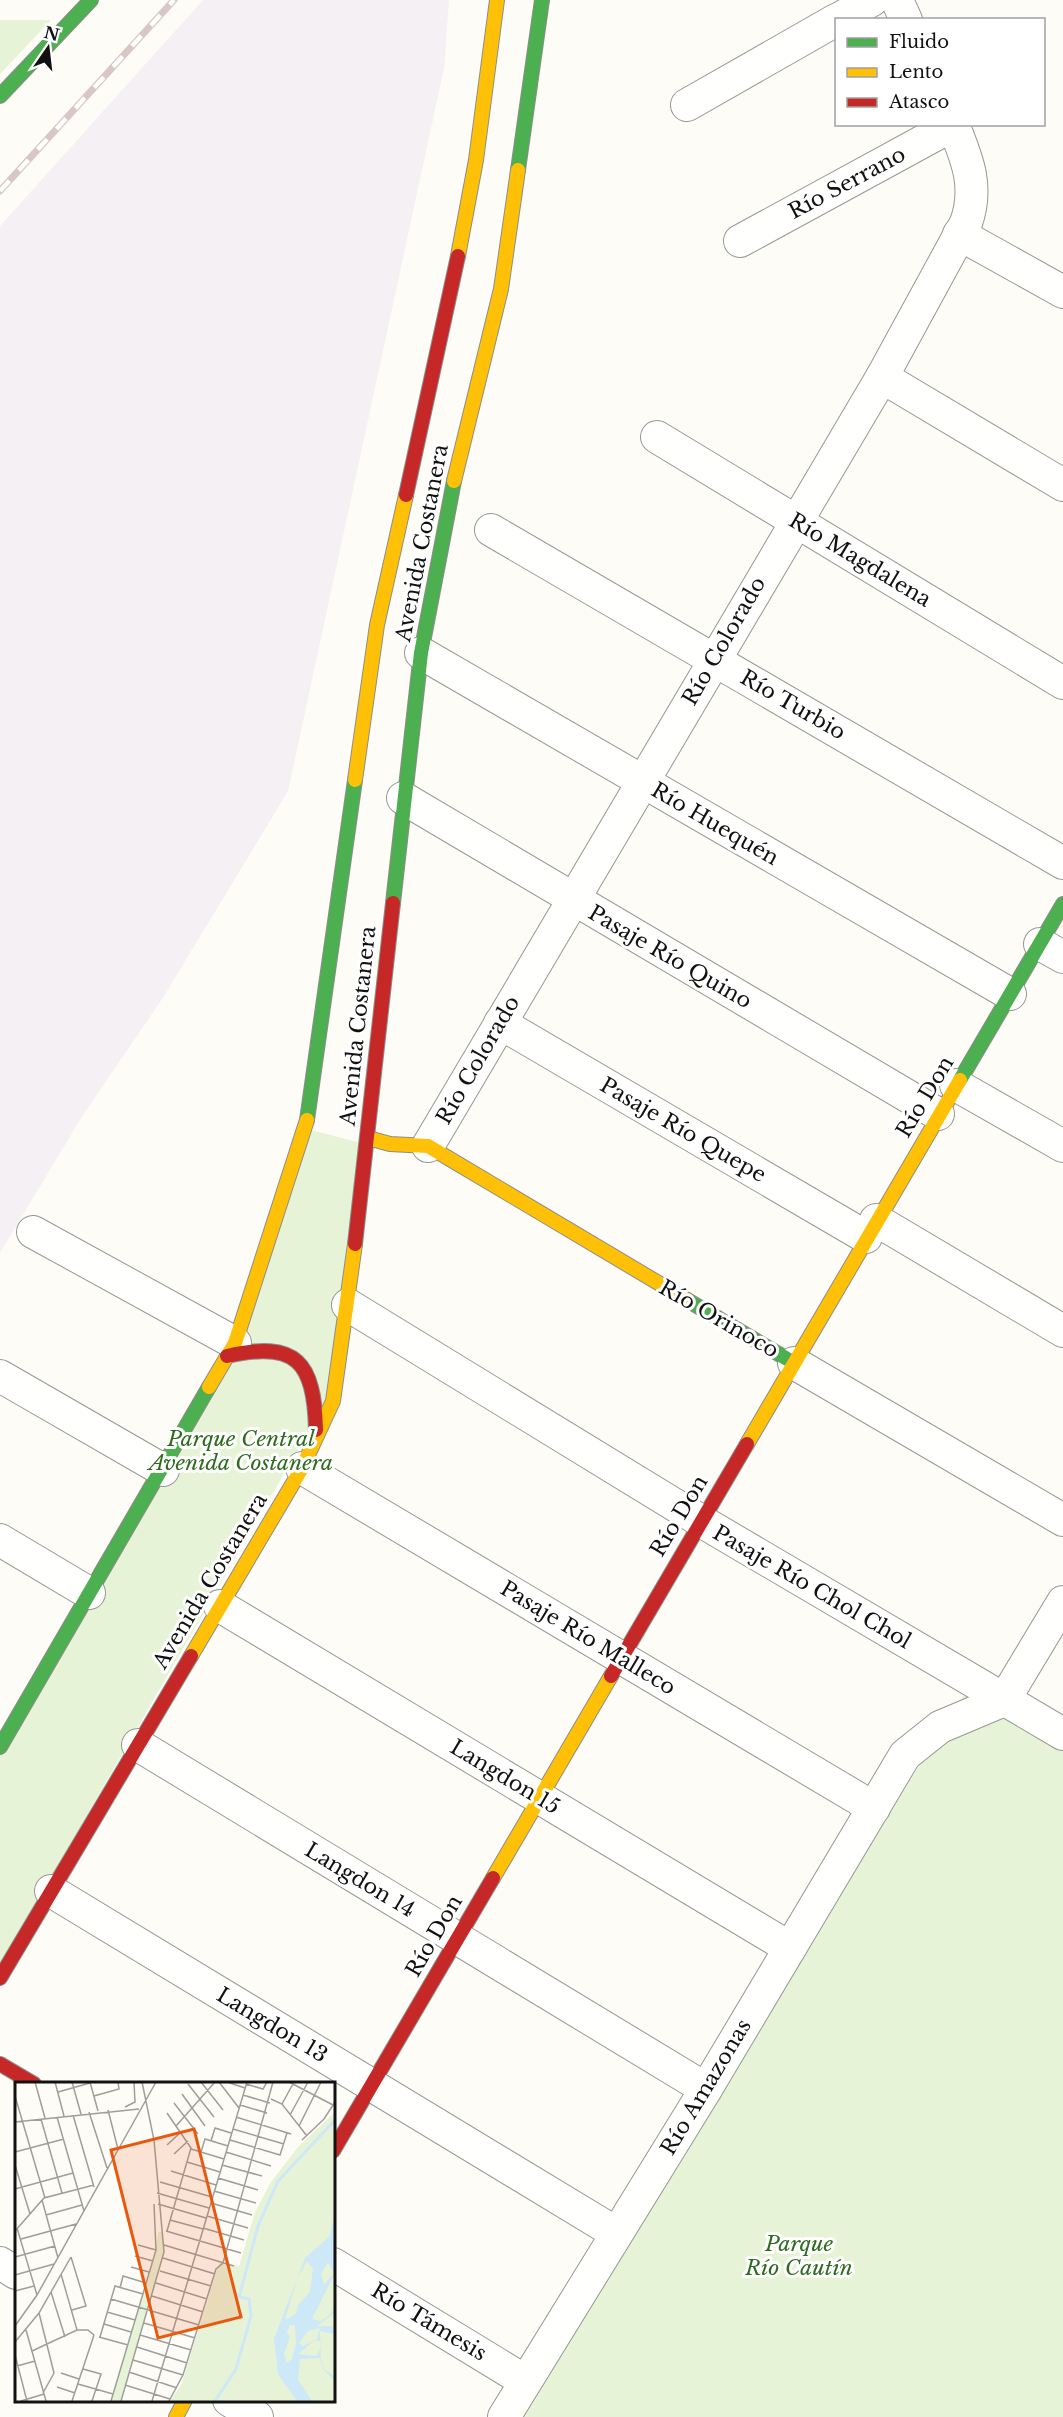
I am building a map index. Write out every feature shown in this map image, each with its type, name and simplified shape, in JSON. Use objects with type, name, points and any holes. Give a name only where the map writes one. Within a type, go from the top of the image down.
[{"type":"main road","name":"Avenida Costanera","points":[[0,1747],[9,1711],[89,1593],[163,1470],[231,1349],[307,1123],[377,625],[455,272],[476,160],[497,0]]},
{"type":"main road","name":"Avenida Costanera","points":[[0,1978],[302,1468],[333,1401],[348,1305],[368,1138],[403,798],[421,653],[451,493],[501,289],[542,0]]},
{"type":"main road","points":[[0,96],[85,3]]},
{"type":"main road","name":"Río Don","points":[[334,2149],[938,1114],[1010,994],[1051,950],[1063,904]]},
{"type":"main road","name":"Río Orinoco","points":[[368,1138],[390,1144],[428,1146],[794,1363]]},
{"type":"main road","points":[[231,1349],[266,1348],[285,1352],[300,1363],[309,1378],[316,1402],[316,1438]]},
{"type":"main road","points":[[0,2064],[30,2082]]},
{"type":"main road","points":[[176,2417],[185,2402]]},
{"type":"street","points":[[840,18],[872,0]]},
{"type":"street","points":[[897,0],[905,18]]},
{"type":"street","points":[[687,105],[835,21]]},
{"type":"street","name":"Río Serrano","points":[[740,241],[951,126]]},
{"type":"street","name":"Río Colorado","points":[[428,1146],[571,899],[882,377],[959,234],[970,211],[973,184],[970,169],[953,126]]},
{"type":"street","points":[[959,234],[1063,292]]},
{"type":"street","points":[[882,377],[1063,485]]},
{"type":"street","name":"Río Magdalena","points":[[657,437],[1063,683]]},
{"type":"street","name":"Río Turbio","points":[[491,530],[1063,863]]},
{"type":"street","name":"Río Huequén","points":[[421,653],[1010,994]]},
{"type":"street","name":"Pasaje Río Quino","points":[[403,798],[938,1114]]},
{"type":"street","name":"Pasaje Río Quepe","points":[[500,1023],[871,1229],[1063,1331]]},
{"type":"street","points":[[956,1085],[1063,1146]]},
{"type":"street","points":[[33,1232],[231,1349]]},
{"type":"street","name":"Pasaje Río Chol Chol","points":[[348,1305],[701,1521],[1063,1734]]},
{"type":"street","name":"Río Orinoco","points":[[794,1363],[1063,1520]]},
{"type":"street","points":[[0,1376],[163,1470]]},
{"type":"street","name":"Pasaje Río Malleco","points":[[302,1468],[874,1808]]},
{"type":"street","points":[[0,1540],[89,1593]]},
{"type":"street","points":[[1004,1700],[1063,1602]]},
{"type":"street","name":"Langdon 15","points":[[220,1606],[790,1948]]},
{"type":"street","name":"Río Amazonas","points":[[504,2417],[706,2089],[905,1755],[922,1739],[940,1727],[1004,1700]]},
{"type":"street","name":"Langdon 14","points":[[138,1745],[706,2089]]},
{"type":"street","name":"Langdon 13","points":[[51,1891],[616,2232]]},
{"type":"street","points":[[0,2263],[15,2272]]},
{"type":"street","name":"Río Támesis","points":[[334,2265],[525,2381]]},
{"type":"street","points":[[232,2402],[257,2417]]},
{"type":"shaded area","points":[[203,0],[449,0],[444,68],[288,791],[164,996],[81,1118],[0,1253],[0,226]]},
{"type":"green space","points":[[0,20],[51,20],[0,74]]},
{"type":"green space","name":"Parque Central Avenida Costanera","points":[[311,1130],[361,1143],[327,1399],[0,1966],[0,1755],[240,1345]]},
{"type":"green space","name":"Parque Río Cautín","points":[[964,1695],[1063,1748],[1063,2417],[518,2417],[782,1983]]},
{"type":"railway","points":[[0,191],[174,0]]},
{"type":"traffic: fast","points":[[0,96],[91,0]]},
{"type":"traffic: fast","points":[[518,170],[542,0]]},
{"type":"traffic: fast","points":[[393,903],[421,653],[454,481]]},
{"type":"traffic: fast","points":[[307,1120],[355,780]]},
{"type":"traffic: fast","points":[[960,1080],[1063,904]]},
{"type":"traffic: fast","points":[[687,1300],[794,1363]]},
{"type":"traffic: fast","points":[[0,1747],[209,1387]]},
{"type":"traffic: slow","points":[[458,256],[476,160],[497,0]]},
{"type":"traffic: slow","points":[[454,481],[501,289],[518,170]]},
{"type":"traffic: slow","points":[[355,780],[377,625],[406,495]]},
{"type":"traffic: slow","points":[[747,1444],[960,1080]]},
{"type":"traffic: slow","points":[[209,1387],[235,1343],[307,1120]]},
{"type":"traffic: slow","points":[[368,1138],[390,1144],[428,1146],[687,1300]]},
{"type":"traffic: slow","points":[[191,1656],[302,1468],[333,1401],[355,1244]]},
{"type":"traffic: slow","points":[[493,1878],[611,1676]]},
{"type":"traffic: slow","points":[[176,2417],[184,2402]]},
{"type":"traffic: jam","points":[[406,495],[458,256]]},
{"type":"traffic: jam","points":[[355,1244],[393,903]]},
{"type":"traffic: jam","points":[[227,1356],[270,1351],[285,1354],[297,1362],[305,1372],[311,1388],[316,1430]]},
{"type":"traffic: jam","points":[[611,1676],[747,1444]]},
{"type":"traffic: jam","points":[[0,1978],[191,1656]]},
{"type":"traffic: jam","points":[[334,2149],[493,1878]]},
{"type":"traffic: jam","points":[[0,2064],[31,2082]]}]
